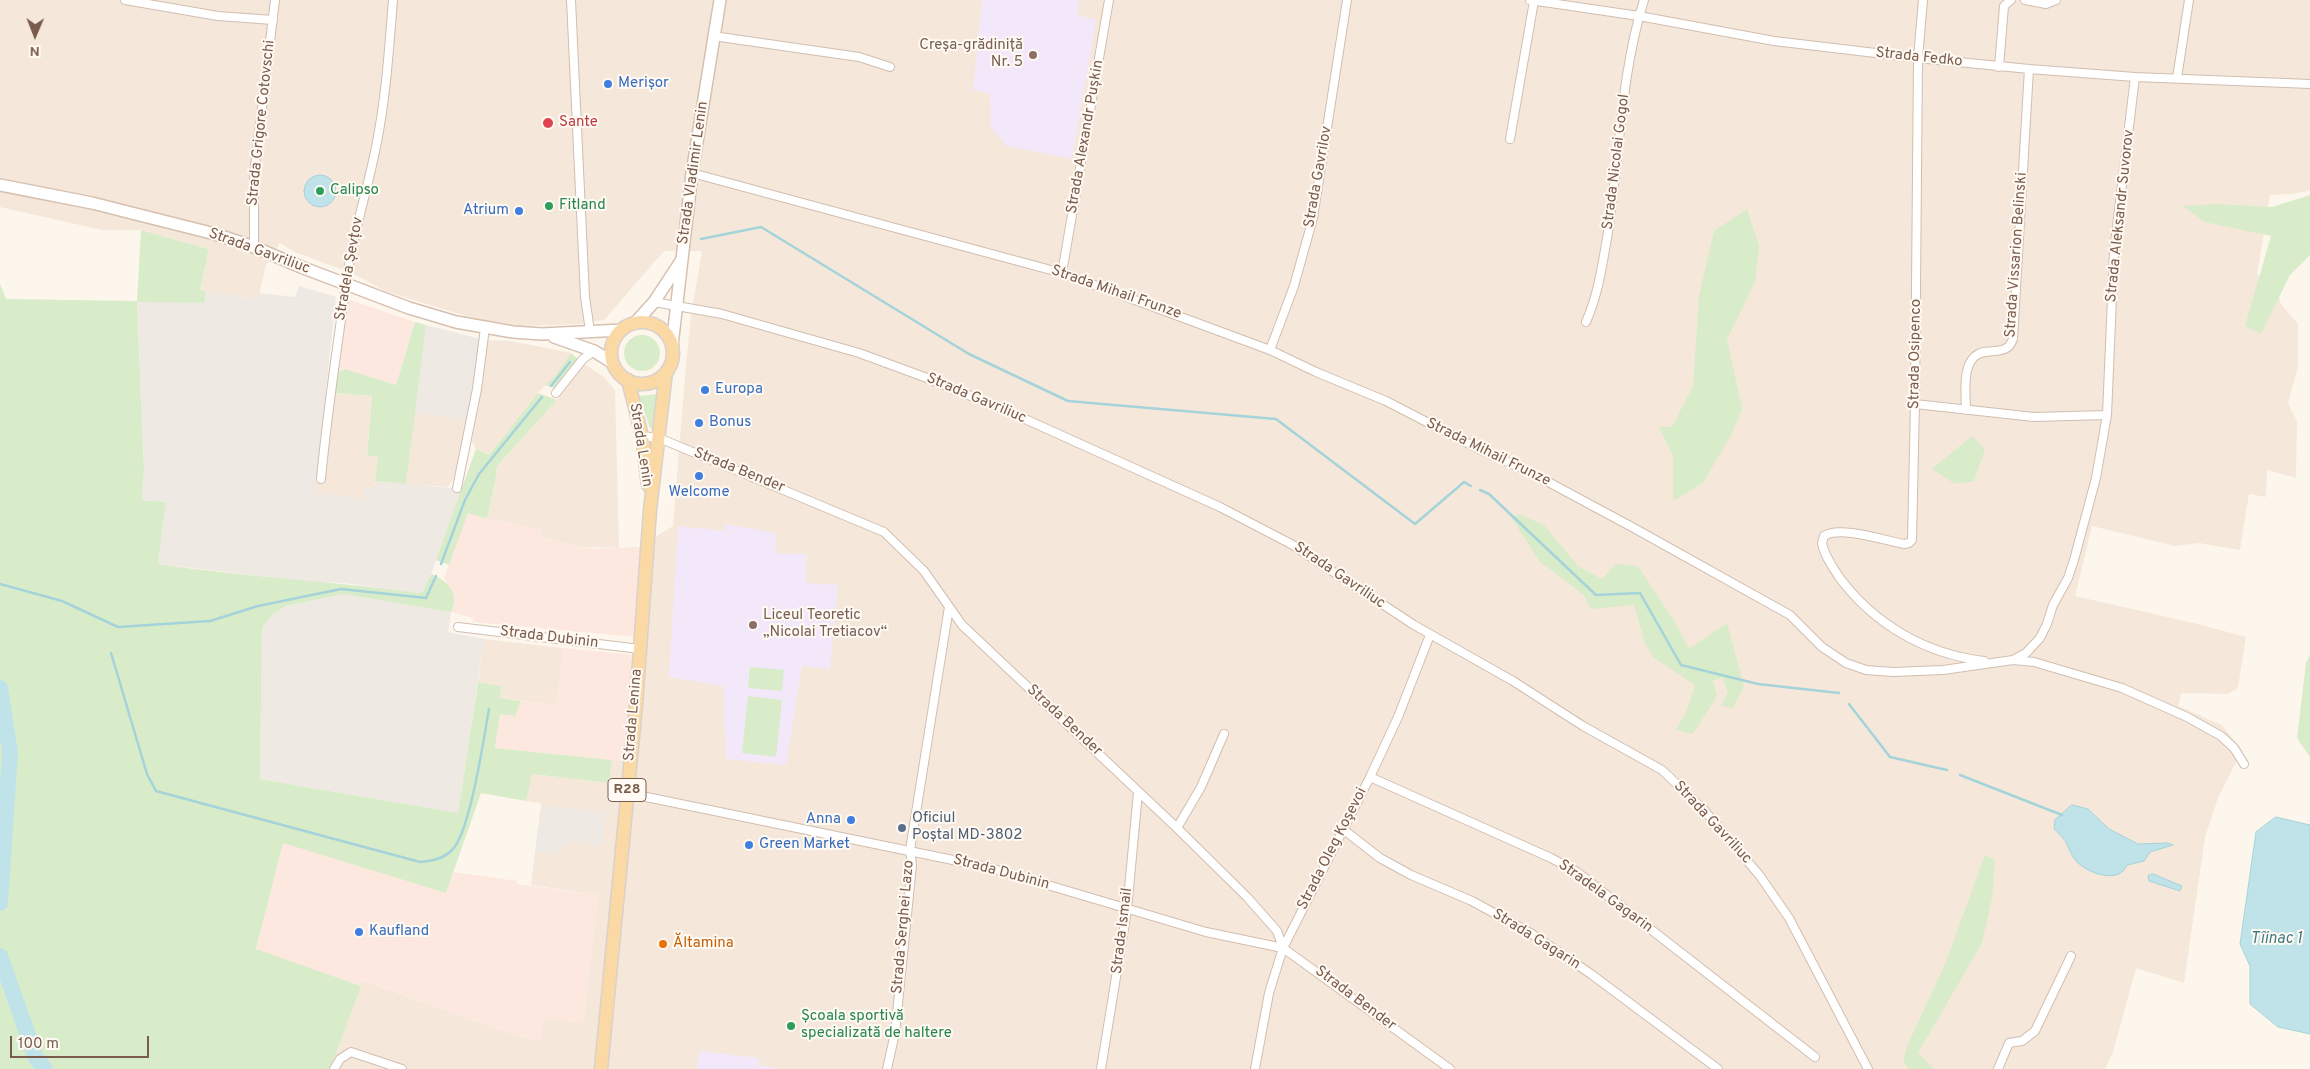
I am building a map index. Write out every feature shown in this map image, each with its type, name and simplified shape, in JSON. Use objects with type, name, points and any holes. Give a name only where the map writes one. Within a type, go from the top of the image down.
[{"type":"main road","points":[[613,363],[612,345],[622,330],[635,323],[654,324],[668,337],[672,346]]},
{"type":"main road","name":"R28","points":[[650,510],[666,372],[671,364],[672,346]]},
{"type":"main road","name":"R28","points":[[613,363],[622,376],[628,380]]},
{"type":"main road","points":[[628,380],[638,384],[648,383],[658,379],[666,372]]},
{"type":"main road","name":"Strada Lenin","points":[[628,380],[642,436],[650,510]]},
{"type":"main road","name":"Strada Lenina","points":[[601,1069],[640,649],[650,510]]},
{"type":"street","points":[[125,0],[218,16],[273,20]]},
{"type":"street","name":"Strada Grigore Cotovschi","points":[[254,247],[254,174],[275,0]]},
{"type":"street","name":"Stradela Șevțov","points":[[321,479],[329,394],[346,283],[358,221],[376,146],[386,82],[393,0]]},
{"type":"street","points":[[571,0],[585,296],[590,331]]},
{"type":"street","name":"Strada Vladimir Lenin","points":[[672,346],[692,173],[720,0]]},
{"type":"street","name":"Strada Alexandr Pușkin","points":[[1062,273],[1109,0]]},
{"type":"street","name":"Strada Gavrilov","points":[[1270,350],[1294,286],[1313,218],[1347,0]]},
{"type":"street","points":[[1510,139],[1532,0]]},
{"type":"street","name":"Strada Fedko","points":[[1532,0],[1639,16],[1774,40],[1918,58],[2135,77],[2310,84]]},
{"type":"street","name":"Strada Nicolai Gogol","points":[[1586,322],[1598,292],[1614,198],[1623,107],[1639,16],[1644,0]]},
{"type":"street","name":"Strada Osipenco","points":[[1923,0],[1918,58],[1915,404],[1911,542],[1904,544],[1840,532],[1828,533],[1822,539],[1822,547],[1832,566],[1873,616],[1918,642],[1971,659],[1993,662]]},
{"type":"street","points":[[2000,66],[2004,6],[2011,0]]},
{"type":"street","points":[[2025,0],[2046,4],[2056,0]]},
{"type":"street","points":[[2177,78],[2189,0]]},
{"type":"street","points":[[714,36],[859,57],[890,67]]},
{"type":"street","name":"Strada Vissarion Belinski","points":[[1966,410],[1968,369],[1974,357],[1982,353],[2005,350],[2010,346],[2013,339],[2029,69]]},
{"type":"street","name":"Strada Aleksandr Suvorov","points":[[2013,660],[2026,653],[2040,638],[2074,560],[2092,496],[2107,415],[2114,251],[2135,77]]},
{"type":"street","name":"Strada Mihail Frunze","points":[[692,173],[1062,273],[1270,350],[1386,402],[1482,451],[1526,470],[1641,532],[1790,615],[1822,647],[1846,663],[1866,670],[1893,672],[1943,670],[2013,660],[2034,662],[2122,688],[2187,717],[2221,736],[2234,748],[2244,764]]},
{"type":"street","name":"Strada Gavriliuc","points":[[0,184],[163,220],[254,247],[437,317],[485,328],[542,334],[569,341],[594,351],[613,363]]},
{"type":"street","points":[[635,323],[654,302],[682,259]]},
{"type":"street","name":"Strada Gavriliuc","points":[[654,302],[722,314],[859,353],[927,378],[1005,410],[1268,530],[1430,635],[1513,681],[1583,726],[1662,770],[1704,810],[1760,876],[1789,918],[1868,1069]]},
{"type":"street","points":[[457,488],[477,389],[485,328]]},
{"type":"street","name":"Strada Gavriliuc","points":[[542,334],[622,330]]},
{"type":"street","points":[[556,393],[583,359],[594,351]]},
{"type":"street","points":[[1915,404],[2034,417],[2107,415]]},
{"type":"street","name":"Strada Bender","points":[[642,436],[659,438],[884,532],[924,571],[949,607],[977,640],[1178,828],[1270,922],[1277,931],[1283,948],[1450,1069]]},
{"type":"street","name":"Strada Serghei Lazo","points":[[887,1069],[895,1033],[911,874],[910,850],[949,607]]},
{"type":"street","name":"Strada Dubinin","points":[[458,627],[640,649]]},
{"type":"street","name":"Strada Oleg Koşevoi","points":[[1255,1069],[1269,992],[1283,948],[1370,777],[1398,717],[1430,635]]},
{"type":"street","points":[[1178,828],[1201,786],[1224,734]]},
{"type":"street","name":"Stradela Gagarin","points":[[1370,777],[1551,858],[1577,872],[1815,1057]]},
{"type":"street","name":"Strada Ismail","points":[[1101,1069],[1127,910],[1138,792]]},
{"type":"street","name":"Strada Dubinin","points":[[627,793],[987,867],[1206,932],[1283,948]]},
{"type":"street","name":"Strada Gagarin","points":[[1344,830],[1380,858],[1411,875],[1472,901],[1532,934],[1591,974],[1718,1069]]},
{"type":"street","points":[[1998,1069],[2009,1043],[2022,1041],[2035,1032],[2071,956]]},
{"type":"street","points":[[334,1069],[345,1054],[359,1053],[402,1069]]},
{"type":"shaded area","points":[[0,0],[2310,0],[2310,190],[2292,194],[2270,195],[2257,275],[2282,279],[2277,292],[2281,304],[2298,324],[2298,367],[2288,403],[2297,422],[2296,478],[2267,470],[2266,497],[2249,494],[2240,550],[2199,543],[2175,546],[2092,526],[2075,596],[2246,637],[2238,688],[2228,694],[2181,693],[2178,706],[2222,725],[2242,750],[2218,798],[2205,837],[2184,983],[2136,968],[2113,1052],[2105,1069],[330,1069],[362,980],[517,1036],[539,1041],[544,1017],[583,1023],[598,895],[531,885],[535,851],[556,854],[569,840],[565,807],[565,809],[541,806],[541,803],[526,801],[531,774],[609,783],[612,760],[621,761],[635,655],[639,547],[673,526],[691,315],[702,251],[664,251],[604,320],[581,324],[525,326],[475,319],[385,291],[354,274],[292,251],[280,243],[266,265],[258,299],[200,290],[209,249],[141,230],[102,230],[0,207]]},
{"type":"shaded area","name":"Creșa-grădiniță Nr. 5","points":[[982,0],[1079,0],[1078,15],[1096,20],[1072,159],[1006,146],[991,127],[990,94],[973,90]]},
{"type":"shaded area","points":[[299,286],[336,297],[315,492],[363,500],[365,487],[374,488],[375,481],[462,489],[431,574],[423,591],[419,593],[344,583],[310,582],[158,564],[166,502],[142,500],[144,470],[137,301],[203,303],[206,291],[258,299],[259,293],[295,297]]},
{"type":"shaded area","points":[[347,299],[415,322],[396,385],[345,369],[338,372]]},
{"type":"shaded area","points":[[426,325],[480,339],[469,420],[414,413]]},
{"type":"shaded area","points":[[487,340],[511,341],[571,353],[555,376],[538,393],[489,455],[476,449],[472,441]]},
{"type":"shaded area","points":[[584,364],[603,376],[615,390],[619,548],[579,547],[540,537],[541,530],[487,519],[497,466],[557,400]]},
{"type":"shaded area","points":[[334,393],[372,396],[367,455],[378,456],[374,488],[365,487],[363,500],[315,493],[316,481],[323,482]]},
{"type":"shaded area","points":[[414,413],[468,419],[460,469],[448,487],[406,484]]},
{"type":"shaded area","points":[[468,512],[487,519],[541,530],[540,537],[579,547],[596,549],[639,547],[636,637],[473,622],[473,618],[451,612],[455,603],[444,578]]},
{"type":"shaded area","name":"Liceul Teoretic „Nicolai Tretiacov“","points":[[726,524],[776,533],[775,553],[807,554],[806,583],[838,585],[830,669],[802,666],[786,765],[726,759],[723,686],[669,677],[678,526],[725,531]]},
{"type":"shaded area","points":[[343,594],[451,612],[448,632],[484,639],[458,813],[260,779],[262,628],[273,614],[286,606]]},
{"type":"shaded area","points":[[484,639],[563,648],[557,705],[500,698],[502,686],[478,682]]},
{"type":"shaded area","points":[[563,648],[635,655],[621,761],[495,748],[500,714],[515,716],[521,701],[557,705]]},
{"type":"shaded area","points":[[541,806],[606,812],[603,846],[569,841],[556,854],[535,851]]},
{"type":"shaded area","points":[[283,842],[446,893],[454,872],[517,881],[517,884],[598,895],[583,1023],[544,1018],[540,1041],[517,1036],[363,980],[361,986],[256,950]]},
{"type":"shaded area","points":[[699,1051],[759,1058],[758,1065],[781,1069],[697,1069]]},
{"type":"green space","points":[[2310,195],[2310,255],[2290,275],[2261,334],[2245,326],[2271,236],[2205,222],[2183,206],[2217,204],[2272,207]]},
{"type":"green space","points":[[1747,209],[1759,246],[1755,282],[1727,339],[1742,409],[1731,435],[1703,483],[1673,501],[1673,456],[1659,427],[1672,427],[1693,386],[1699,296],[1714,231]]},
{"type":"green space","points":[[141,230],[209,249],[200,290],[206,291],[204,303],[137,302],[144,470],[142,500],[166,502],[158,564],[419,593],[423,591],[431,574],[447,584],[453,594],[454,605],[451,612],[343,594],[286,606],[273,614],[262,628],[260,779],[458,813],[478,682],[502,686],[500,698],[521,701],[515,716],[500,714],[495,748],[612,760],[609,783],[532,774],[526,801],[481,793],[446,893],[283,843],[256,949],[361,986],[330,1069],[0,1069],[0,284],[6,299],[137,301]]},
{"type":"green space","points":[[415,322],[426,325],[406,484],[375,481],[378,456],[367,456],[372,396],[334,393],[336,373],[345,369],[396,385]]},
{"type":"green space","points":[[642,335],[649,336],[655,340],[659,346],[659,360],[655,366],[649,370],[642,371],[635,370],[629,366],[625,360],[624,353],[625,346],[629,340],[635,336]]},
{"type":"green space","points":[[571,353],[578,359],[576,364],[555,388],[545,385],[555,376]]},
{"type":"green space","points":[[538,393],[557,400],[497,466],[487,519],[468,513],[449,565],[436,560],[476,449],[489,455]]},
{"type":"green space","points":[[657,394],[654,428],[650,428],[639,396]]},
{"type":"green space","points":[[1972,436],[1985,449],[1974,481],[1955,484],[1932,469]]},
{"type":"green space","points":[[1519,514],[1544,525],[1578,566],[1602,579],[1616,564],[1638,566],[1676,624],[1689,649],[1727,623],[1744,686],[1733,708],[1721,706],[1728,692],[1722,678],[1713,680],[1717,696],[1693,734],[1676,730],[1687,710],[1695,685],[1653,657],[1645,643],[1634,605],[1591,609],[1584,595],[1539,561],[1511,517]]},
{"type":"green space","points":[[2310,655],[2310,757],[2297,738],[2306,663]]},
{"type":"green space","points":[[750,667],[784,670],[782,691],[748,688]]},
{"type":"green space","points":[[748,696],[782,700],[776,757],[742,753]]},
{"type":"green space","points":[[1985,855],[1995,860],[1992,898],[1982,943],[1918,1053],[1934,1069],[1909,1069],[1903,1061],[1908,1044],[1946,962]]},
{"type":"water","name":"Calipso","points":[[320,175],[332,179],[336,191],[332,203],[320,207],[308,203],[304,191],[308,179]]},
{"type":"water","points":[[2072,805],[2088,809],[2109,829],[2138,844],[2168,843],[2173,845],[2150,852],[2144,861],[2127,865],[2117,875],[2103,875],[2088,870],[2077,862],[2061,835],[2054,829],[2055,820]]},
{"type":"water","name":"Tîinac 1","points":[[2276,817],[2310,825],[2310,1034],[2278,1027],[2250,1004],[2250,966],[2240,944],[2256,832]]},
{"type":"water","points":[[2153,874],[2182,886],[2180,891],[2149,881],[2148,876]]},
{"type":"waterway","points":[[701,239],[761,227],[969,354],[1068,401],[1276,419],[1415,524],[1464,482],[1471,486]]},
{"type":"waterway","points":[[551,386],[570,362]]},
{"type":"waterway","points":[[441,564],[465,500],[479,474],[542,397]]},
{"type":"waterway","points":[[1480,490],[1489,494],[1596,595],[1640,593],[1681,665],[1758,684],[1839,693]]},
{"type":"waterway","points":[[0,584],[62,601],[118,627],[210,621],[258,606],[341,589],[426,598],[436,576]]},
{"type":"waterway","points":[[111,653],[147,774],[156,791],[420,862],[445,856],[459,840],[465,825],[475,784],[489,709]]},
{"type":"waterway","points":[[0,688],[10,752],[0,903]]},
{"type":"waterway","points":[[1849,704],[1890,757],[1947,770]]},
{"type":"waterway","points":[[1960,775],[2062,815]]},
{"type":"waterway","points":[[0,956],[36,1058],[45,1069]]},
{"type":"place","name":"Creșa-grădiniță Nr. 5","points":[[1033,55]]},
{"type":"place","name":"Merișor","points":[[608,84]]},
{"type":"place","name":"Sante","points":[[548,123]]},
{"type":"place","name":"Calipso","points":[[320,191]]},
{"type":"place","name":"Fitland","points":[[549,206]]},
{"type":"place","name":"Atrium","points":[[519,211]]},
{"type":"place","name":"Europa","points":[[705,390]]},
{"type":"place","name":"Bonus","points":[[699,423]]},
{"type":"place","name":"Welcome","points":[[699,476]]},
{"type":"place","name":"Liceul Teoretic „Nicolai Tretiacov“","points":[[753,625]]},
{"type":"place","name":"Anna","points":[[851,820]]},
{"type":"place","name":"Oficiul Poștal MD-3802","points":[[902,828]]},
{"type":"place","name":"Green Market","points":[[749,845]]},
{"type":"place","name":"Kaufland","points":[[359,932]]},
{"type":"place","name":"Ăltamina","points":[[663,944]]},
{"type":"place","name":"Școala sportivă specializată de haltere","points":[[791,1026]]}]
